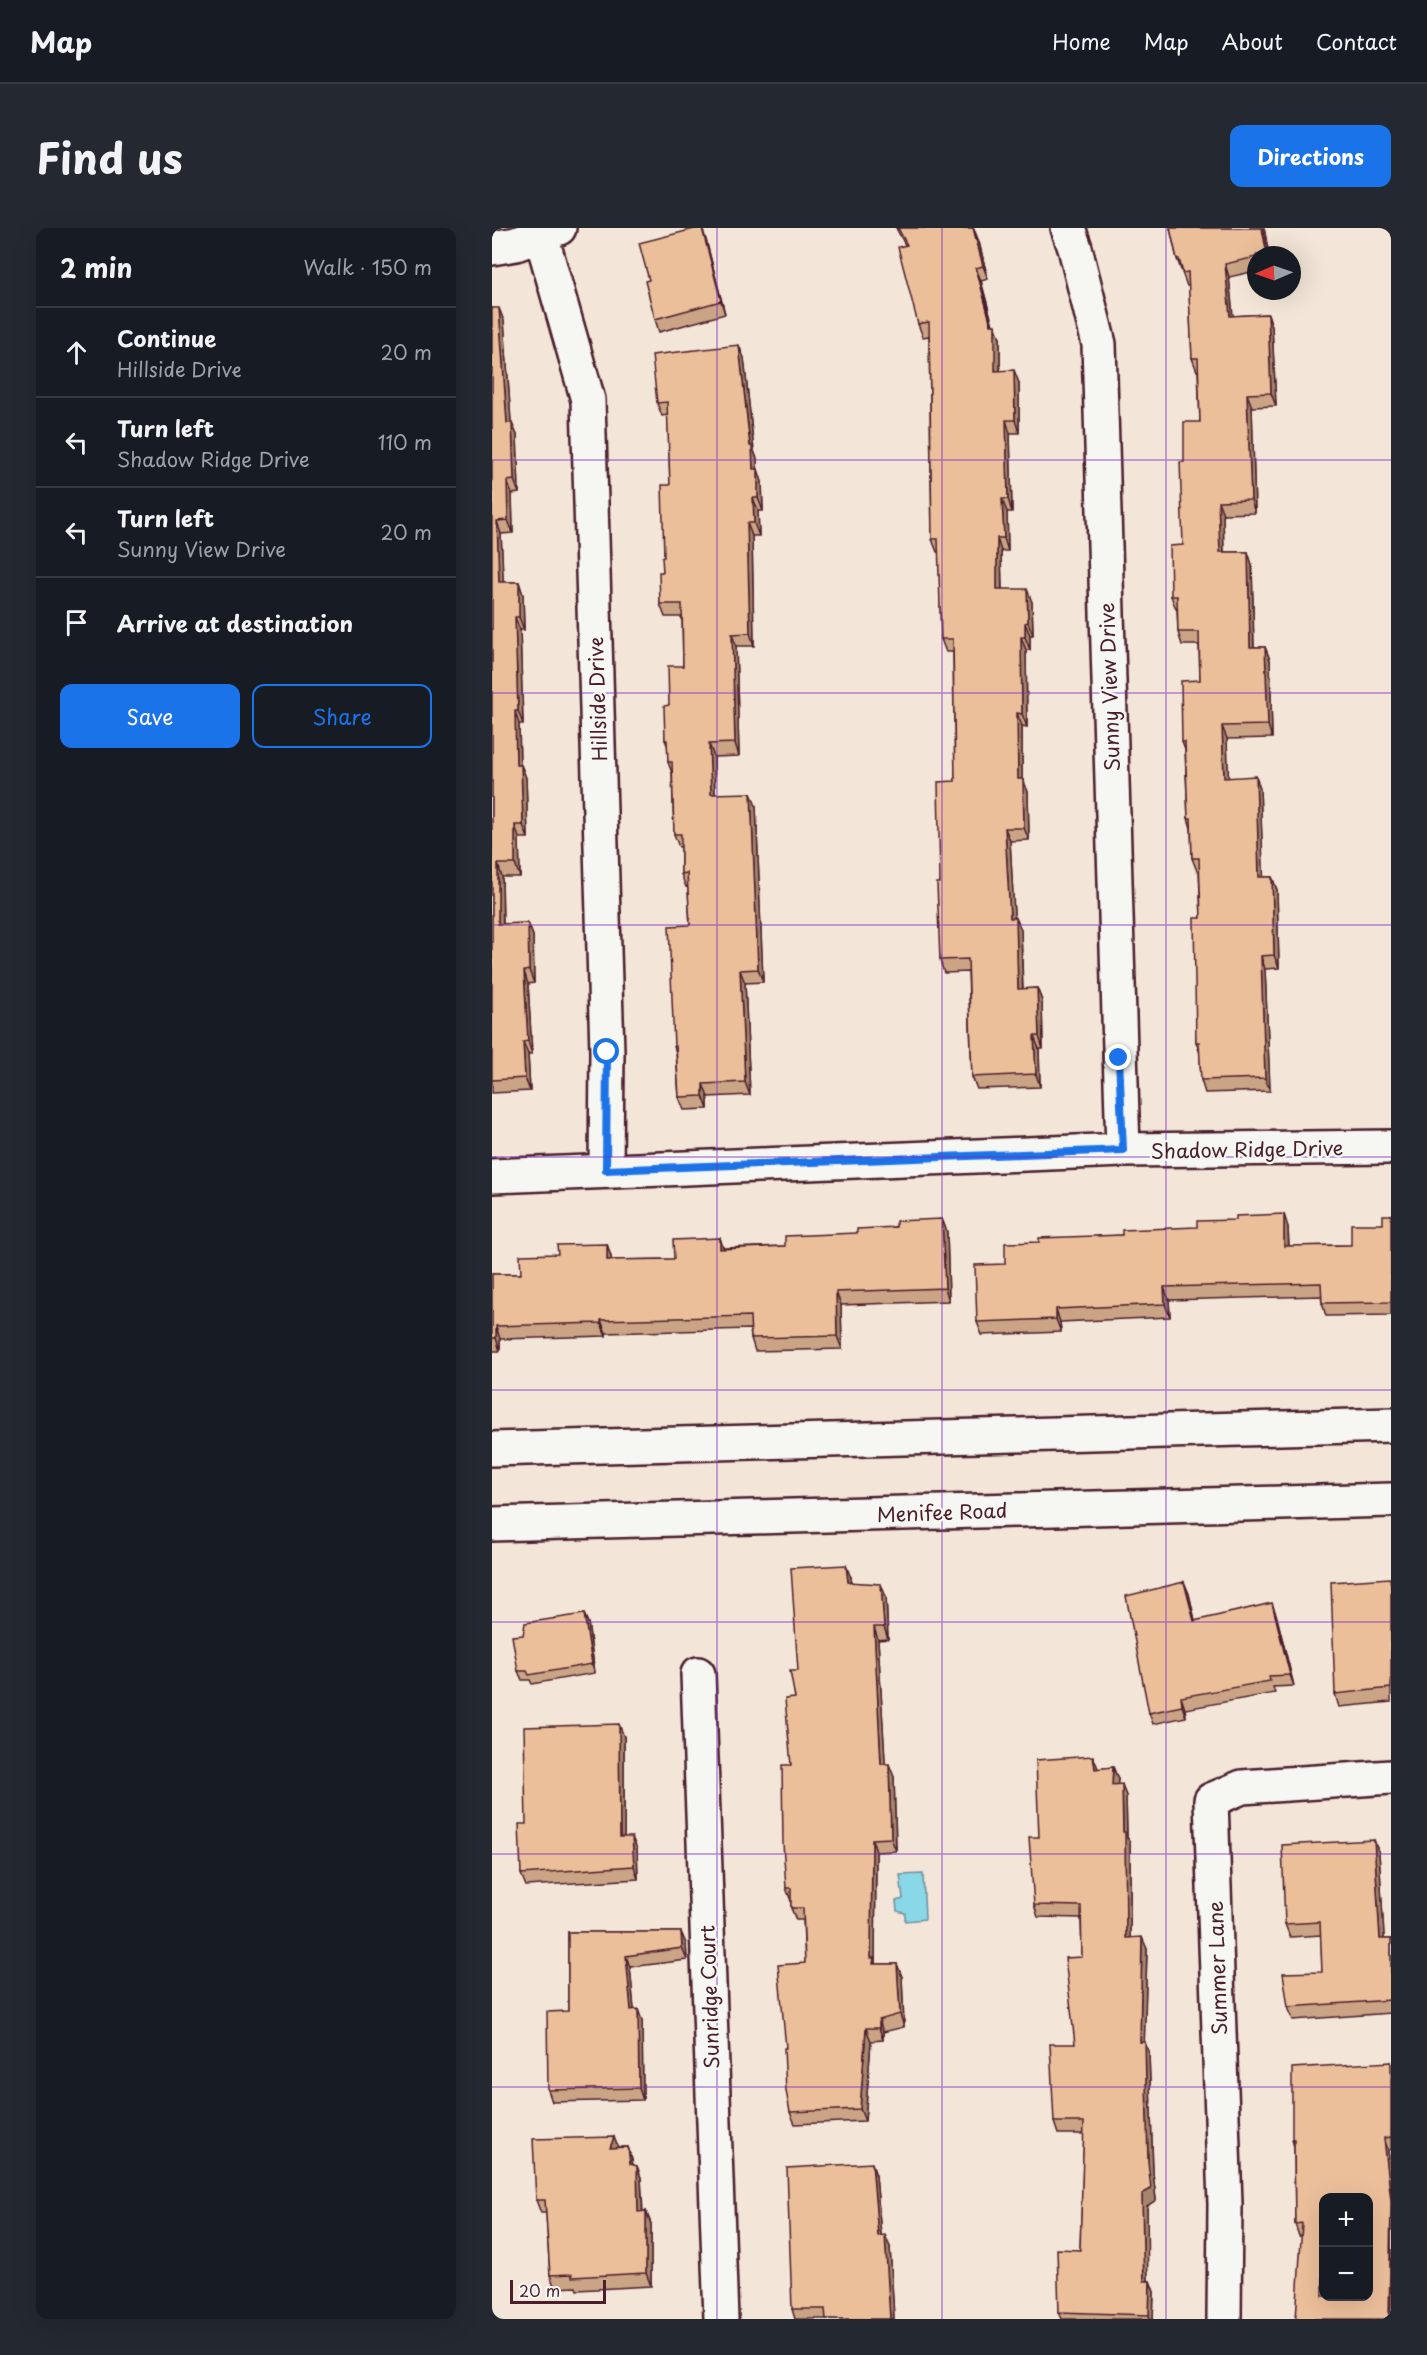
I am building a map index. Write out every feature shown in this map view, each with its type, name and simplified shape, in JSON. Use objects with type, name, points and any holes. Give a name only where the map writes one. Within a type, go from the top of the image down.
[{"type":"street","name":"Sunny View Drive","points":[[1068,228],[1099,344],[1123,1150]]},
{"type":"street","points":[[492,248],[516,244],[550,231]]},
{"type":"street","name":"Hillside Drive","points":[[550,231],[588,400],[607,1052],[606,1170]]},
{"type":"street","name":"Shadow Ridge Drive","points":[[492,1176],[1123,1150],[1391,1147]]},
{"type":"street","points":[[492,1449],[1391,1425]]},
{"type":"street","name":"Menifee Road","points":[[492,1524],[1391,1500]]},
{"type":"street","name":"Sunridge Court","points":[[698,1674],[721,2319]]},
{"type":"street","name":"Summer Lane","points":[[1224,2319],[1225,2204],[1211,1800],[1242,1788],[1391,1777]]},
{"type":"water","points":[[923,1874],[925,1919],[905,1921],[905,1913],[897,1911],[896,1901],[903,1899],[900,1875]]},
{"type":"building","points":[[702,228],[721,301],[655,319],[645,281],[649,280],[639,243]]},
{"type":"building","points":[[898,228],[973,228],[983,266],[976,268],[991,325],[995,325],[995,371],[1014,370],[1015,420],[1006,420],[1008,499],[1002,499],[1004,538],[997,538],[997,589],[1027,589],[1028,622],[1025,623],[1025,637],[1021,637],[1022,714],[1017,713],[1018,779],[1023,779],[1024,828],[1005,828],[1010,918],[1016,918],[1018,989],[1037,988],[1039,1036],[1034,1036],[1036,1074],[972,1077],[968,959],[940,960],[937,883],[940,883],[938,782],[955,781],[953,639],[941,639],[938,539],[932,539],[929,322],[918,324],[898,247],[907,245]]},
{"type":"building","points":[[1170,228],[1262,228],[1265,246],[1247,246],[1247,259],[1225,264],[1230,316],[1268,314],[1271,393],[1247,394],[1251,500],[1218,501],[1220,552],[1248,552],[1250,647],[1265,647],[1268,725],[1222,726],[1224,778],[1256,776],[1259,877],[1272,877],[1274,955],[1261,956],[1265,1078],[1201,1080],[1199,1042],[1196,1042],[1194,918],[1201,918],[1199,858],[1192,858],[1185,742],[1182,742],[1181,681],[1200,680],[1199,632],[1178,632],[1177,596],[1171,596],[1170,546],[1183,545],[1180,462],[1184,462],[1184,422],[1200,422],[1198,358],[1192,358],[1188,272],[1183,273],[1179,259],[1177,259]]},
{"type":"building","points":[[492,308],[499,308],[507,423],[512,423],[514,480],[507,481],[508,520],[497,521],[499,582],[519,582],[519,617],[515,617],[518,711],[515,711],[516,765],[521,765],[523,825],[515,825],[515,864],[498,864],[498,924],[528,923],[529,970],[524,971],[528,1041],[523,1042],[525,1078],[492,1080]]},
{"type":"building","points":[[739,345],[753,469],[758,469],[758,498],[753,498],[754,523],[747,523],[750,633],[732,634],[735,743],[709,744],[711,794],[751,793],[758,969],[740,970],[745,1082],[703,1084],[703,1096],[679,1097],[676,1046],[674,1046],[669,926],[690,925],[687,873],[681,874],[681,834],[674,834],[672,762],[668,762],[664,706],[669,705],[668,666],[683,666],[682,604],[660,604],[659,572],[663,572],[662,557],[664,557],[662,485],[670,485],[667,402],[657,403],[652,355]]},
{"type":"building","points":[[1284,1214],[1284,1246],[1351,1245],[1351,1224],[1383,1224],[1383,1215],[1391,1215],[1391,1302],[1322,1303],[1321,1283],[1164,1287],[1165,1304],[1056,1309],[1056,1319],[977,1322],[975,1265],[1005,1264],[1005,1243],[1039,1242],[1039,1238],[1122,1235],[1122,1230],[1197,1227],[1197,1221],[1236,1220],[1236,1216]]},
{"type":"building","points":[[942,1219],[945,1288],[836,1292],[837,1336],[751,1338],[750,1316],[601,1320],[601,1323],[496,1326],[496,1338],[492,1338],[492,1274],[521,1274],[520,1255],[558,1254],[557,1245],[607,1244],[607,1260],[674,1259],[673,1240],[720,1238],[720,1249],[785,1246],[785,1236],[857,1233],[857,1229],[896,1227],[896,1221]]},
{"type":"building","points":[[846,1565],[848,1582],[881,1584],[884,1627],[874,1627],[881,1764],[889,1764],[891,1838],[872,1839],[871,1958],[874,1958],[873,1964],[897,1964],[900,2014],[879,2020],[879,2028],[866,2028],[860,2109],[790,2112],[786,2091],[784,2048],[786,2048],[778,1965],[805,1963],[803,1908],[791,1908],[791,1888],[786,1888],[783,1843],[782,1765],[791,1765],[785,1699],[795,1698],[790,1671],[798,1671],[791,1568]]},
{"type":"building","points":[[1390,1578],[1391,1688],[1335,1694],[1331,1582]]},
{"type":"building","points":[[1184,1582],[1194,1621],[1272,1603],[1290,1675],[1269,1676],[1270,1681],[1181,1697],[1182,1706],[1149,1713],[1126,1596]]},
{"type":"building","points":[[584,1614],[592,1664],[529,1675],[527,1671],[518,1671],[512,1636],[523,1635],[525,1623]]},
{"type":"building","points":[[619,1724],[620,1837],[632,1837],[634,1866],[521,1874],[519,1824],[526,1824],[524,1727]]},
{"type":"building","points":[[1093,1756],[1095,1769],[1113,1767],[1112,1785],[1122,1784],[1126,1938],[1142,1937],[1140,2042],[1145,2042],[1148,2161],[1151,2189],[1142,2194],[1143,2252],[1144,2281],[1150,2281],[1149,2315],[1059,2312],[1057,2249],[1080,2250],[1084,2122],[1054,2122],[1050,2044],[1075,2044],[1065,1958],[1082,1957],[1081,1906],[1034,1905],[1029,1837],[1039,1837],[1036,1760]]},
{"type":"building","points":[[1374,1840],[1380,1939],[1391,1939],[1391,2000],[1288,2007],[1283,1973],[1322,1972],[1320,1922],[1285,1924],[1282,1845]]},
{"type":"building","points":[[568,1932],[681,1932],[682,1948],[626,1956],[631,2010],[638,2009],[639,2088],[548,2090],[547,2012],[568,2011]]},
{"type":"building","points":[[1391,2062],[1391,2137],[1384,2138],[1391,2201],[1389,2319],[1296,2319],[1302,2223],[1295,2224],[1294,2139],[1292,2139],[1292,2068]]},
{"type":"building","points":[[614,2137],[610,2148],[628,2147],[630,2164],[637,2166],[638,2212],[646,2211],[646,2273],[572,2277],[572,2274],[550,2275],[545,2200],[536,2200],[533,2139]]},
{"type":"building","points":[[872,2163],[878,2236],[885,2235],[890,2319],[826,2319],[825,2309],[792,2309],[787,2168]]},
{"type":"route","points":[[607,1052],[606,1170],[1123,1150],[1119,1058]]}]
